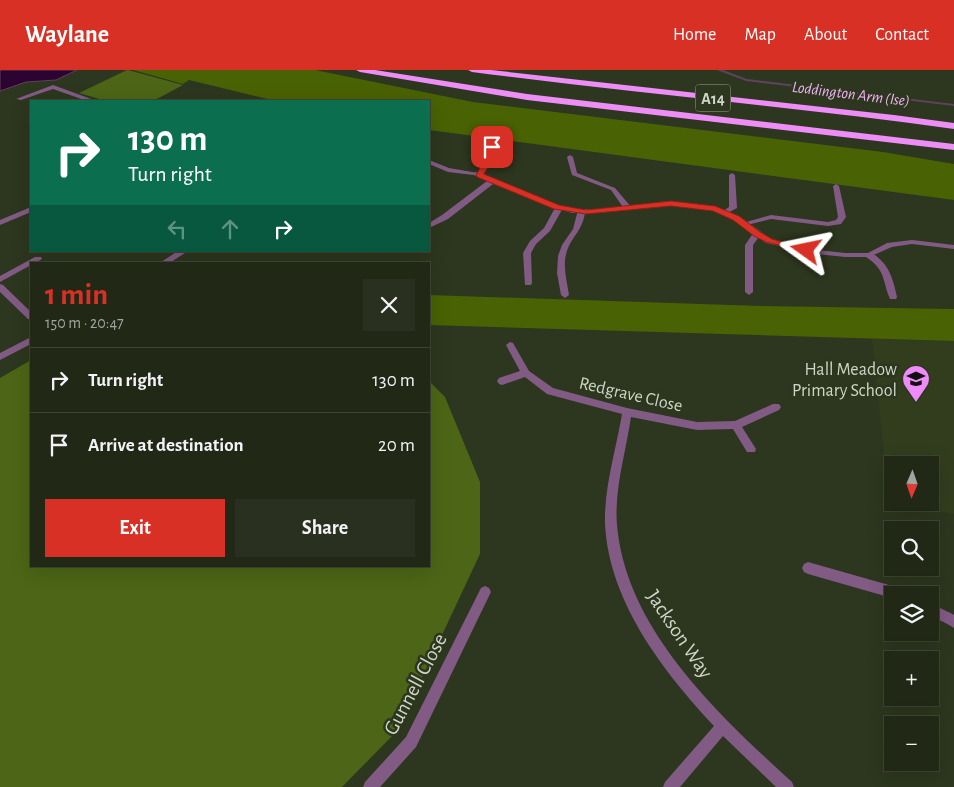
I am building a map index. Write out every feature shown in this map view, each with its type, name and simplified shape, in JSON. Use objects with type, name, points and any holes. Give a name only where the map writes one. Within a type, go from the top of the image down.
[{"type":"highway","name":"A14","points":[[360,70],[527,97],[954,147]]},
{"type":"highway","name":"A14","points":[[472,70],[563,83],[789,106],[954,126]]},
{"type":"highway","points":[[887,139],[954,155]]},
{"type":"street","points":[[19,99],[54,86],[89,100]]},
{"type":"street","points":[[477,141],[492,147],[493,152],[478,175]]},
{"type":"street","points":[[570,158],[574,174],[613,189],[628,208]]},
{"type":"street","points":[[430,162],[448,170],[478,175],[559,208],[581,212],[671,203],[715,209],[726,212],[757,234],[784,245],[817,252],[869,255],[890,246],[912,242],[954,247]]},
{"type":"street","points":[[726,212],[733,208],[732,175]]},
{"type":"street","points":[[430,225],[445,217],[492,181]]},
{"type":"street","points":[[743,224],[771,217],[828,224],[838,222],[842,217],[836,186]]},
{"type":"street","points":[[528,283],[527,253],[533,243],[547,229],[559,208]]},
{"type":"street","points":[[0,223],[30,209]]},
{"type":"street","points":[[565,295],[560,264],[562,253],[579,229],[581,212]]},
{"type":"street","points":[[749,292],[749,245],[757,234]]},
{"type":"street","points":[[165,262],[182,252]]},
{"type":"street","points":[[869,255],[880,262],[885,268],[893,297]]},
{"type":"street","points":[[32,262],[38,259]]},
{"type":"street","points":[[0,279],[30,263]]},
{"type":"street","points":[[0,287],[30,316]]},
{"type":"street","points":[[0,357],[30,341]]},
{"type":"street","name":"Redgrave Close","points":[[510,345],[526,373],[550,391],[627,412],[697,426],[736,425],[776,407]]},
{"type":"street","points":[[502,381],[526,373]]},
{"type":"street","name":"Jackson Way","points":[[627,412],[612,492],[614,549],[629,598],[646,630],[684,682],[723,726],[787,787]]},
{"type":"street","points":[[736,425],[751,449]]},
{"type":"street","points":[[808,568],[884,590]]},
{"type":"street","name":"Gunnell Close","points":[[370,787],[411,742],[485,592]]},
{"type":"street","points":[[939,614],[951,620]]},
{"type":"street","points":[[670,787],[723,726]]},
{"type":"shaded area","points":[[0,70],[77,70],[56,80],[26,82],[0,91]]},
{"type":"shaded area","name":"Hall Meadow Primary School","points":[[872,339],[954,341],[954,514],[938,511],[939,456],[884,456]]},
{"type":"green space","points":[[127,70],[183,85],[155,100],[103,100],[79,93]]},
{"type":"green space","points":[[133,70],[315,70],[473,102],[883,152],[954,164],[954,200],[430,130],[430,100],[272,100],[189,80],[183,84]]},
{"type":"green space","points":[[430,295],[761,306],[954,309],[954,341],[430,325]]},
{"type":"green space","points":[[30,361],[30,567],[430,567],[430,382],[445,397],[480,482],[480,554],[397,731],[342,787],[0,787],[0,378]]},
{"type":"waterway","name":"Loddington Arm (Ise)","points":[[719,70],[746,80],[954,105]]},
{"type":"place","name":"Hall Meadow Primary School","points":[[916,403]]},
{"type":"route","points":[[492,147],[493,152],[480,175],[557,207],[586,212],[671,203],[692,205],[726,212],[769,241],[806,250]]}]
